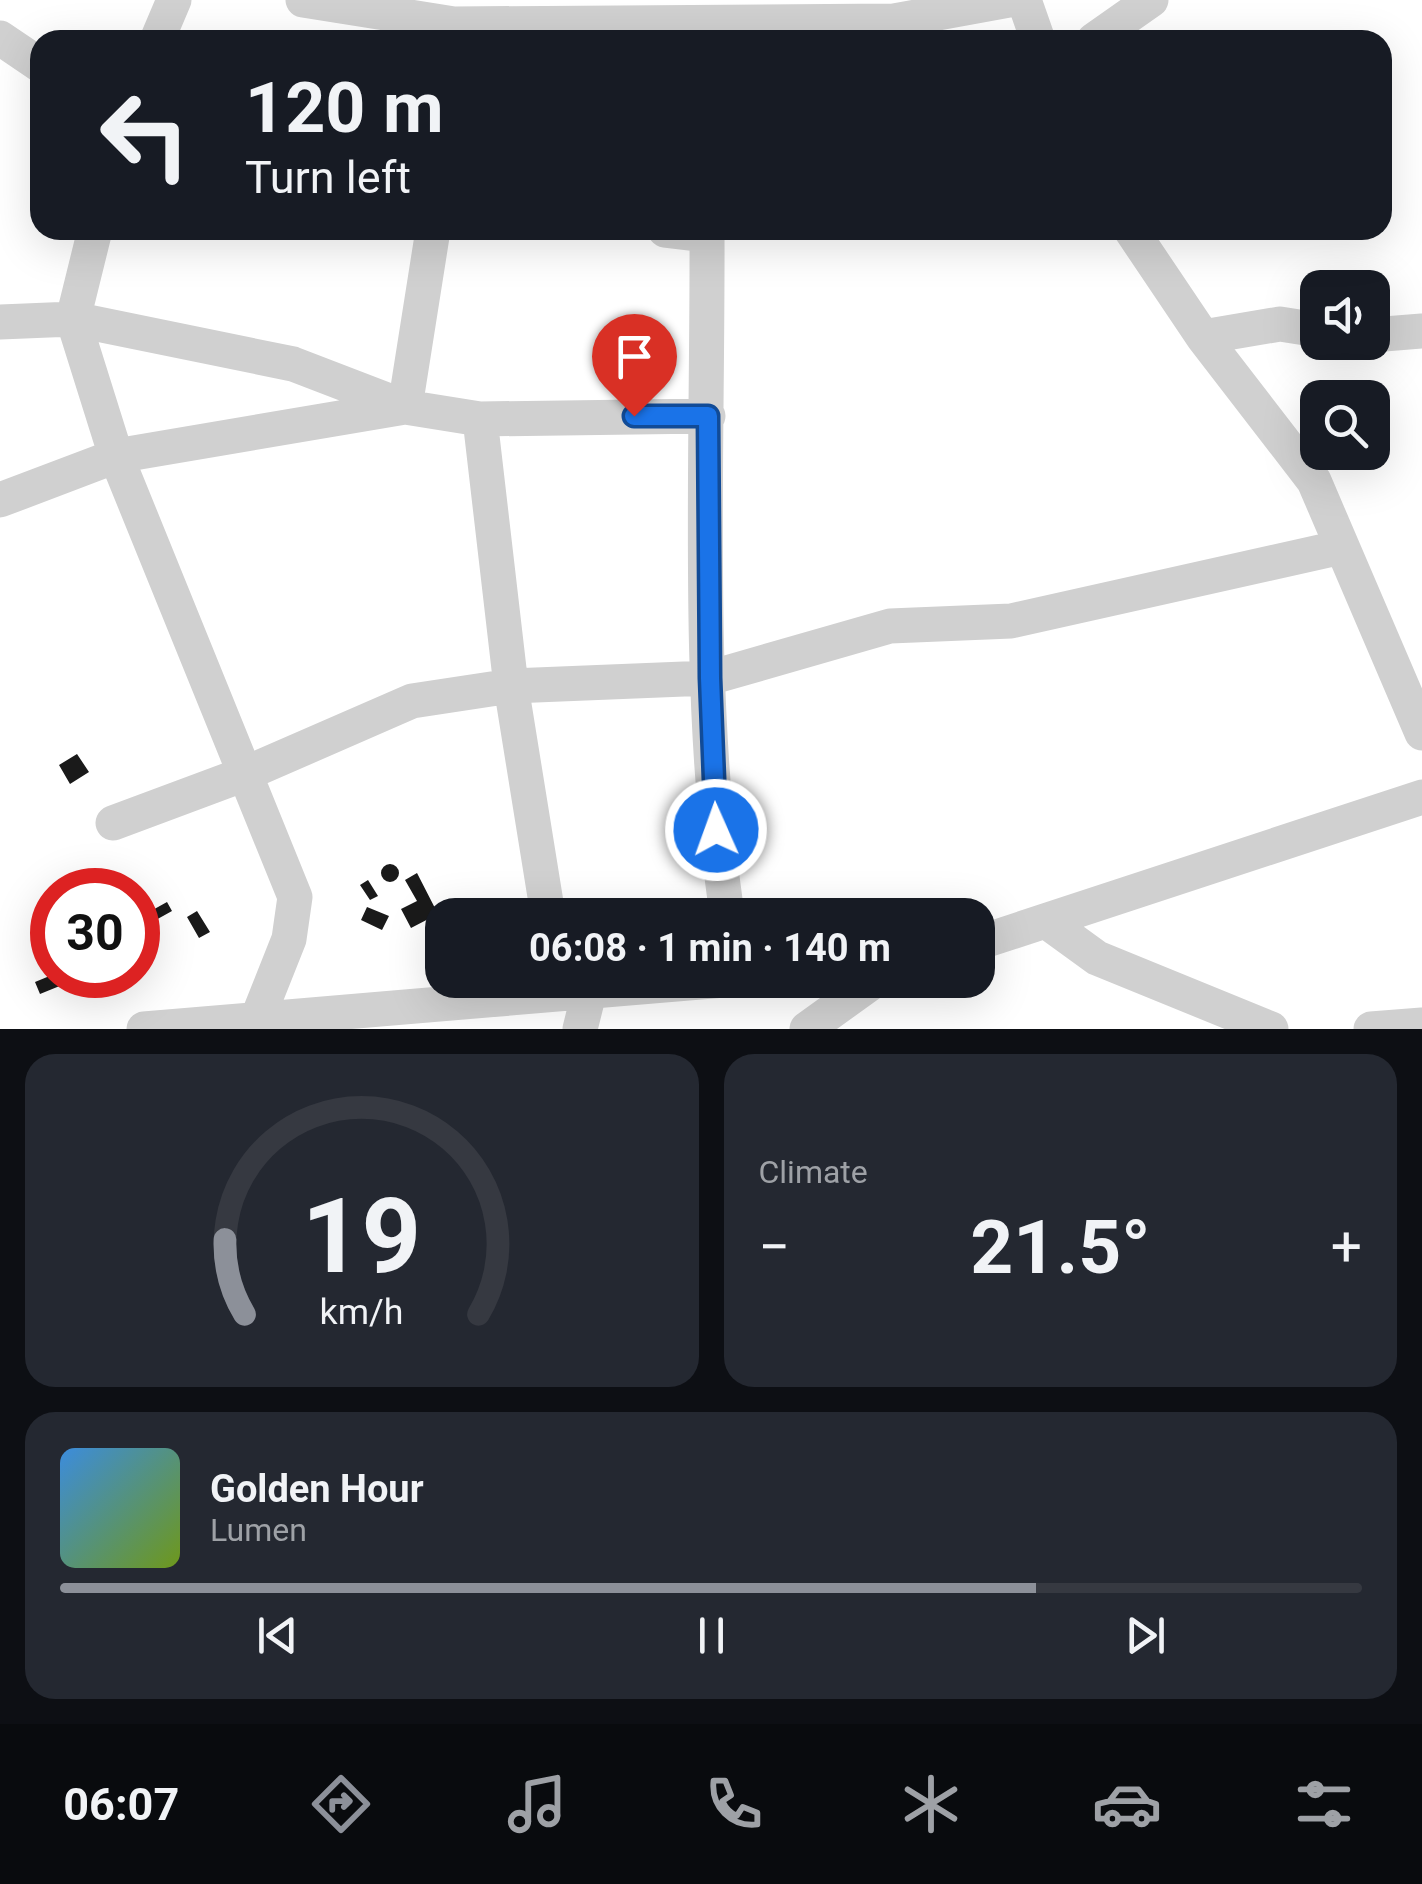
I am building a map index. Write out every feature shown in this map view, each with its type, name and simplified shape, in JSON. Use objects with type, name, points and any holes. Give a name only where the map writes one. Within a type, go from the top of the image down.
[{"type":"street","points":[[161,30],[174,0]]},
{"type":"street","points":[[303,0],[455,21],[894,21],[1008,0]]},
{"type":"street","points":[[1024,0],[1034,30]]},
{"type":"street","points":[[1108,30],[1151,0]]},
{"type":"street","points":[[0,38],[30,58]]},
{"type":"street","points":[[92,240],[72,319],[116,456],[295,898],[288,938],[258,1017]]},
{"type":"street","points":[[405,407],[432,240]]},
{"type":"street","points":[[707,240],[710,678],[716,830],[725,898]]},
{"type":"street","points":[[1137,240],[1203,336],[1314,482],[1422,733]]},
{"type":"street","points":[[0,322],[72,319],[293,364],[405,407],[480,419],[708,416]]},
{"type":"street","points":[[1203,336],[1280,324],[1300,327]]},
{"type":"street","points":[[1390,334],[1422,332]]},
{"type":"street","points":[[0,500],[116,456],[405,407]]},
{"type":"street","points":[[480,419],[511,686],[545,898]]},
{"type":"street","points":[[113,822],[247,773],[412,700],[511,686],[710,678],[890,626],[1012,621],[1342,548]]},
{"type":"street","points":[[995,938],[1422,797]]},
{"type":"street","points":[[1046,920],[1096,958],[1271,1029]]},
{"type":"street","points":[[144,1029],[222,1025],[258,1017],[468,998]]},
{"type":"street","points":[[571,998],[580,1029]]},
{"type":"street","points":[[807,1029],[850,998]]},
{"type":"street","points":[[1372,1029],[1422,1026]]},
{"type":"building","points":[[77,754],[89,772],[70,784],[59,765]]},
{"type":"building","points":[[390,864],[399,873],[390,882],[381,873]]},
{"type":"building","points":[[417,873],[430,898],[425,898],[425,921],[411,928],[401,909],[417,901],[405,880]]},
{"type":"building","points":[[368,880],[378,896],[370,900],[360,885]]},
{"type":"building","points":[[167,902],[172,911],[160,918],[160,906]]},
{"type":"building","points":[[367,907],[389,916],[382,930],[361,920]]},
{"type":"building","points":[[197,911],[210,932],[199,938],[187,917]]},
{"type":"route","points":[[634,416],[708,416],[710,678],[716,830]]}]
